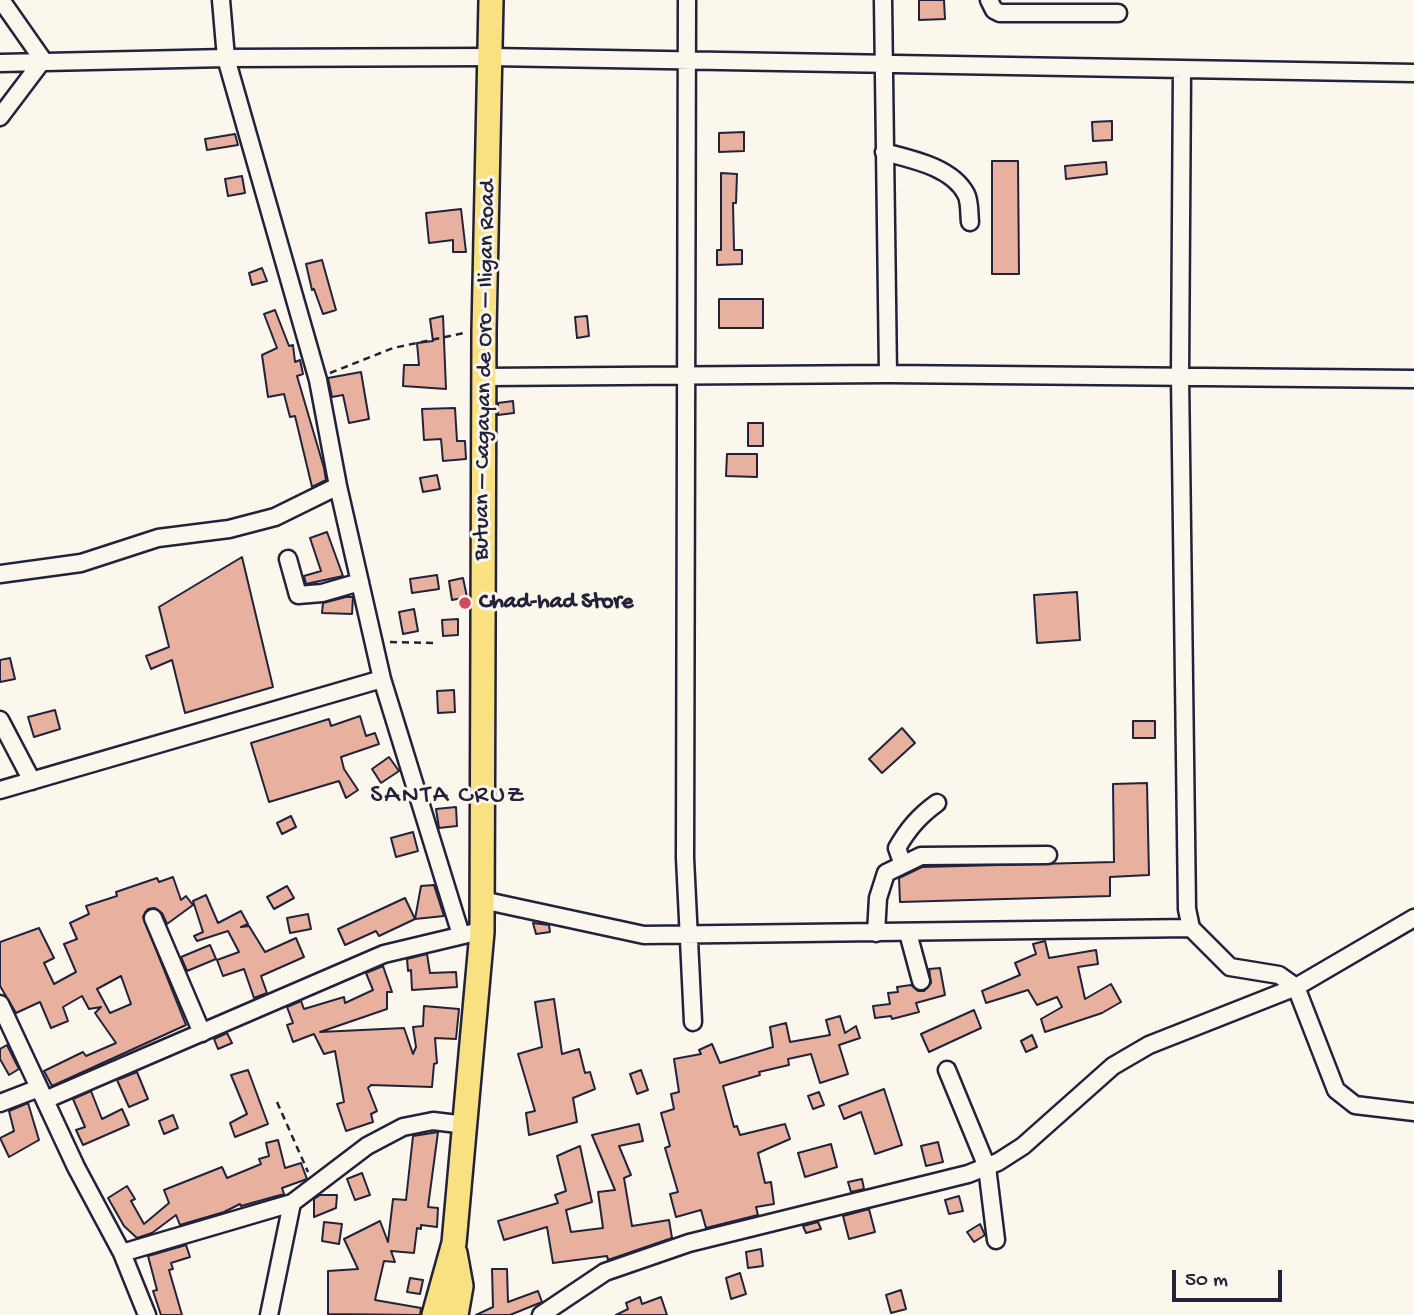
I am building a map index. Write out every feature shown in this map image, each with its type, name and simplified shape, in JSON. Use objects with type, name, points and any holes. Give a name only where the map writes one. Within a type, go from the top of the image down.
[{"type":"highway","name":"Butuan – Cagayan de Oro – Iligan Road","points":[[435,1315],[454,1243],[466,1125],[472,934],[482,900],[484,331],[491,0]]},
{"type":"highway","name":"Butuan – Cagayan de Oro – Iligan Road","points":[[454,1243],[461,1286],[456,1315]]},
{"type":"street","points":[[1,0],[43,60]]},
{"type":"street","points":[[0,1103],[42,1094],[202,1033],[384,954],[472,934],[382,679],[338,486],[318,380],[226,58],[221,0]]},
{"type":"street","points":[[687,0],[685,858],[693,1022]]},
{"type":"street","points":[[883,0],[888,374]]},
{"type":"street","points":[[989,0],[994,10],[1000,13],[1118,13]]},
{"type":"street","points":[[0,63],[43,60],[491,57],[1414,73]]},
{"type":"street","points":[[0,117],[43,60]]},
{"type":"street","points":[[1182,69],[1180,376],[1187,909],[1191,928],[1230,967],[1279,975],[1296,987],[1336,1090],[1355,1105],[1414,1112]]},
{"type":"street","points":[[884,152],[919,161],[946,174],[966,194],[971,222]]},
{"type":"street","points":[[485,377],[888,374],[1413,380]]},
{"type":"street","points":[[0,574],[82,563],[158,538],[241,526],[292,510],[338,486]]},
{"type":"street","points":[[288,559],[299,595],[322,593],[360,582]]},
{"type":"street","points":[[0,790],[382,679]]},
{"type":"street","points":[[0,720],[32,781]]},
{"type":"street","points":[[902,862],[897,848],[901,840],[914,821],[937,803]]},
{"type":"street","points":[[876,933],[878,898],[886,873],[902,862],[921,856],[1048,855]]},
{"type":"street","points":[[482,900],[644,935],[1191,928]]},
{"type":"street","points":[[153,918],[202,1033]]},
{"type":"street","points":[[541,1315],[605,1272],[689,1243],[741,1232],[986,1167],[1023,1146],[1113,1066],[1149,1045],[1296,987],[1414,918]]},
{"type":"street","points":[[908,933],[920,981]]},
{"type":"street","points":[[0,1004],[122,1253],[147,1315]]},
{"type":"street","points":[[947,1070],[986,1167],[996,1240]]},
{"type":"street","points":[[122,1253],[292,1203],[313,1184],[367,1146],[403,1127],[433,1121],[466,1125]]},
{"type":"street","points":[[269,1315],[292,1203]]},
{"type":"path","points":[[318,380],[345,365],[393,348],[446,335],[484,331]]},
{"type":"path","points":[[373,641],[434,643]]},
{"type":"path","points":[[277,1102],[313,1184]]},
{"type":"building","points":[[919,0],[944,0],[945,19],[919,20]]},
{"type":"building","points":[[1112,121],[1112,140],[1093,141],[1092,122]]},
{"type":"building","points":[[744,132],[744,151],[719,152],[719,133]]},
{"type":"building","points":[[235,134],[238,145],[207,150],[205,139]]},
{"type":"building","points":[[992,161],[1018,161],[1019,274],[992,274]]},
{"type":"building","points":[[1106,162],[1107,174],[1066,179],[1065,166]]},
{"type":"building","points":[[721,173],[737,174],[736,203],[733,203],[734,250],[742,250],[742,264],[717,265],[717,250],[721,250]]},
{"type":"building","points":[[242,176],[245,193],[228,196],[225,179]]},
{"type":"building","points":[[461,209],[466,252],[453,252],[453,240],[429,243],[426,213]]},
{"type":"building","points":[[322,260],[336,310],[323,314],[314,289],[312,290],[306,264]]},
{"type":"building","points":[[262,268],[267,281],[252,285],[249,273]]},
{"type":"building","points":[[719,299],[763,299],[763,328],[719,328]]},
{"type":"building","points":[[275,310],[289,346],[293,345],[295,362],[300,360],[303,374],[297,376],[324,468],[326,480],[312,487],[295,416],[290,417],[284,394],[268,397],[262,355],[277,348],[264,314]]},
{"type":"building","points":[[443,316],[446,389],[403,386],[404,365],[419,365],[417,343],[433,341],[430,319]]},
{"type":"building","points":[[587,316],[589,336],[577,338],[575,317]]},
{"type":"building","points":[[361,372],[369,419],[349,423],[343,395],[332,397],[328,378]]},
{"type":"building","points":[[513,401],[514,413],[498,415],[498,403]]},
{"type":"building","points":[[455,408],[457,441],[465,441],[466,459],[443,461],[441,439],[424,440],[422,409]]},
{"type":"building","points":[[748,423],[763,423],[763,446],[748,446]]},
{"type":"building","points":[[727,454],[757,454],[757,477],[726,476]]},
{"type":"building","points":[[437,475],[440,489],[423,492],[420,478]]},
{"type":"building","points":[[327,532],[343,576],[306,584],[304,576],[321,571],[310,538]]},
{"type":"building","points":[[242,557],[273,687],[185,713],[172,660],[151,669],[146,656],[169,647],[159,607]]},
{"type":"building","points":[[437,575],[439,589],[412,593],[410,579]]},
{"type":"building","points":[[463,578],[467,597],[452,600],[449,581]]},
{"type":"building","points":[[1077,592],[1080,640],[1037,643],[1034,595]]},
{"type":"building","points":[[353,597],[352,614],[322,613],[323,603]]},
{"type":"building","points":[[414,609],[418,631],[403,634],[399,612]]},
{"type":"building","points":[[458,619],[458,635],[443,636],[442,620]]},
{"type":"building","points":[[10,658],[15,679],[0,682],[0,660]]},
{"type":"building","points":[[454,690],[455,712],[438,713],[437,691]]},
{"type":"building","points":[[55,710],[60,729],[34,737],[28,717]]},
{"type":"building","points":[[360,716],[366,736],[375,733],[379,744],[341,757],[344,769],[358,790],[346,798],[339,781],[269,802],[251,743],[329,719],[331,726]]},
{"type":"building","points":[[1133,721],[1155,721],[1155,738],[1133,738]]},
{"type":"building","points":[[902,728],[915,743],[882,773],[869,759]]},
{"type":"building","points":[[389,757],[399,771],[381,783],[372,769]]},
{"type":"building","points":[[1147,783],[1149,875],[1110,877],[1110,896],[900,902],[899,878],[922,867],[1114,862],[1113,784]]},
{"type":"building","points":[[456,807],[457,826],[439,828],[436,809]]},
{"type":"building","points":[[291,816],[296,827],[282,834],[277,823]]},
{"type":"building","points":[[413,832],[418,851],[396,857],[391,838]]},
{"type":"building","points":[[173,877],[181,900],[186,896],[193,905],[167,924],[162,913],[155,908],[148,909],[143,917],[186,1025],[52,1086],[44,1071],[83,1052],[86,1056],[116,1043],[95,1013],[101,1007],[89,1009],[82,996],[63,1007],[68,1021],[51,1028],[40,1002],[16,1013],[0,986],[0,942],[39,928],[54,958],[44,963],[54,984],[76,972],[64,944],[77,939],[70,923],[89,914],[86,906],[157,878],[159,882]],"holes":[[[121,976],[131,1004],[110,1013],[97,989]]]},
{"type":"building","points":[[434,885],[444,916],[415,919],[421,886]]},
{"type":"building","points":[[287,886],[294,898],[274,909],[267,897]]},
{"type":"building","points":[[206,895],[218,923],[241,911],[248,924],[241,927],[249,926],[265,952],[296,938],[304,957],[261,976],[267,993],[254,998],[244,969],[223,976],[217,960],[239,952],[228,931],[197,941],[194,936],[203,932],[193,901]]},
{"type":"building","points":[[405,898],[415,919],[379,936],[376,931],[345,945],[338,929]]},
{"type":"building","points":[[308,914],[311,929],[290,933],[287,918]]},
{"type":"building","points":[[533,923],[549,925],[550,932],[536,934]]},
{"type":"building","points":[[1045,941],[1049,958],[1096,950],[1098,964],[1078,967],[1085,999],[1111,984],[1121,1002],[1102,1013],[1045,1032],[1041,1019],[1062,1007],[1057,997],[1037,1005],[1028,990],[986,1003],[982,991],[1020,975],[1015,963],[1036,954],[1033,944]]},
{"type":"building","points":[[210,945],[216,959],[187,971],[181,957]]},
{"type":"building","points":[[427,954],[430,973],[456,972],[457,987],[412,990],[411,970],[408,971],[407,959]]},
{"type":"building","points":[[383,966],[392,992],[387,992],[387,1009],[320,1032],[404,1028],[413,1054],[416,1047],[413,1027],[423,1026],[424,1006],[459,1009],[456,1039],[435,1038],[437,1063],[434,1064],[432,1087],[371,1085],[368,1088],[377,1111],[371,1114],[373,1122],[346,1131],[337,1104],[344,1102],[335,1051],[324,1054],[314,1034],[293,1042],[287,1025],[293,1023],[287,1007],[301,1001],[304,1009],[344,997],[345,1003],[373,990],[366,973]]},
{"type":"building","points":[[940,968],[945,995],[916,1003],[919,1012],[892,1019],[891,1016],[875,1018],[873,1006],[890,1004],[888,993],[898,992],[897,987],[911,985],[918,991],[924,991],[931,983],[929,969]]},
{"type":"building","points":[[554,999],[562,1054],[579,1049],[585,1073],[590,1072],[595,1089],[573,1098],[577,1122],[529,1135],[526,1113],[535,1111],[518,1054],[542,1047],[535,1002]]},
{"type":"building","points":[[974,1010],[981,1028],[929,1052],[921,1034]]},
{"type":"building","points":[[840,1016],[845,1033],[856,1026],[860,1038],[839,1045],[848,1074],[820,1083],[811,1054],[788,1059],[789,1065],[759,1072],[760,1075],[723,1086],[734,1127],[737,1126],[740,1135],[785,1124],[790,1139],[758,1153],[765,1183],[771,1182],[774,1204],[756,1207],[758,1215],[706,1228],[701,1210],[676,1217],[670,1194],[678,1192],[665,1148],[670,1146],[661,1113],[674,1109],[671,1094],[679,1092],[674,1059],[701,1054],[699,1050],[712,1044],[720,1063],[773,1047],[770,1027],[786,1023],[790,1042],[830,1035],[826,1020]]},
{"type":"building","points":[[227,1033],[232,1043],[218,1049],[214,1039]]},
{"type":"building","points":[[1032,1035],[1037,1047],[1026,1052],[1021,1041]]},
{"type":"building","points":[[7,1045],[19,1069],[9,1075],[0,1059],[0,1049]]},
{"type":"building","points":[[248,1070],[268,1124],[235,1137],[230,1123],[247,1114],[231,1075]]},
{"type":"building","points":[[641,1070],[648,1090],[637,1094],[630,1074]]},
{"type":"building","points":[[137,1072],[148,1099],[129,1107],[117,1080]]},
{"type":"building","points":[[884,1089],[902,1145],[875,1154],[861,1112],[844,1119],[839,1106]]},
{"type":"building","points":[[91,1091],[102,1119],[122,1109],[129,1125],[83,1145],[76,1130],[85,1127],[73,1099]]},
{"type":"building","points":[[819,1092],[824,1105],[813,1109],[808,1096]]},
{"type":"building","points":[[28,1103],[39,1140],[9,1157],[0,1138],[14,1131],[9,1111]]},
{"type":"building","points":[[173,1115],[178,1128],[164,1134],[159,1121]]},
{"type":"building","points":[[639,1124],[643,1141],[619,1146],[631,1175],[624,1178],[632,1226],[669,1220],[672,1238],[608,1260],[607,1256],[553,1263],[547,1227],[504,1240],[498,1221],[558,1203],[555,1195],[566,1191],[557,1156],[580,1146],[592,1202],[566,1210],[571,1232],[603,1228],[598,1192],[615,1190],[592,1135]]},
{"type":"building","points":[[438,1132],[428,1207],[438,1208],[437,1227],[421,1225],[421,1229],[417,1228],[414,1253],[391,1251],[395,1262],[384,1261],[375,1300],[421,1308],[420,1315],[328,1314],[328,1271],[358,1269],[344,1239],[380,1221],[388,1242],[393,1199],[406,1200],[413,1136]]},
{"type":"building","points":[[278,1140],[285,1168],[301,1163],[307,1179],[282,1188],[284,1194],[241,1206],[240,1204],[224,1212],[180,1225],[176,1215],[152,1233],[137,1238],[124,1226],[108,1198],[127,1186],[135,1199],[131,1201],[144,1224],[169,1203],[164,1190],[222,1167],[227,1178],[261,1164],[259,1159],[269,1156],[266,1143]]},
{"type":"building","points":[[938,1142],[943,1162],[926,1166],[921,1146]]},
{"type":"building","points":[[831,1144],[837,1167],[805,1177],[798,1153]]},
{"type":"building","points":[[362,1173],[370,1195],[355,1200],[347,1179]]},
{"type":"building","points":[[862,1179],[864,1189],[851,1192],[848,1182]]},
{"type":"building","points":[[320,1195],[337,1195],[336,1208],[314,1217],[314,1199]]},
{"type":"building","points":[[959,1196],[963,1211],[949,1214],[945,1200]]},
{"type":"building","points":[[869,1209],[875,1232],[849,1239],[843,1216]]},
{"type":"building","points":[[324,1222],[342,1224],[339,1244],[322,1241]]},
{"type":"building","points":[[818,1222],[821,1229],[806,1233],[803,1226]]},
{"type":"building","points":[[980,1224],[985,1235],[974,1242],[967,1232]]},
{"type":"building","points":[[186,1245],[190,1257],[171,1263],[173,1269],[169,1270],[182,1315],[161,1315],[153,1291],[157,1290],[148,1256]]},
{"type":"building","points":[[761,1249],[763,1266],[748,1268],[746,1252]]},
{"type":"building","points":[[492,1269],[507,1269],[508,1302],[538,1291],[542,1302],[510,1315],[476,1315],[493,1307]]},
{"type":"building","points":[[740,1273],[746,1294],[731,1299],[726,1278]]},
{"type":"building","points":[[410,1278],[423,1280],[420,1294],[407,1292]]},
{"type":"building","points":[[901,1290],[906,1309],[891,1313],[886,1295]]},
{"type":"building","points":[[640,1297],[642,1304],[661,1297],[667,1315],[616,1315],[628,1309],[626,1303]]},
{"type":"place","name":"Chad-had Store","points":[[465,603]]},
{"type":"district","name":"SANTA CRUZ","points":[[448,797]]}]
